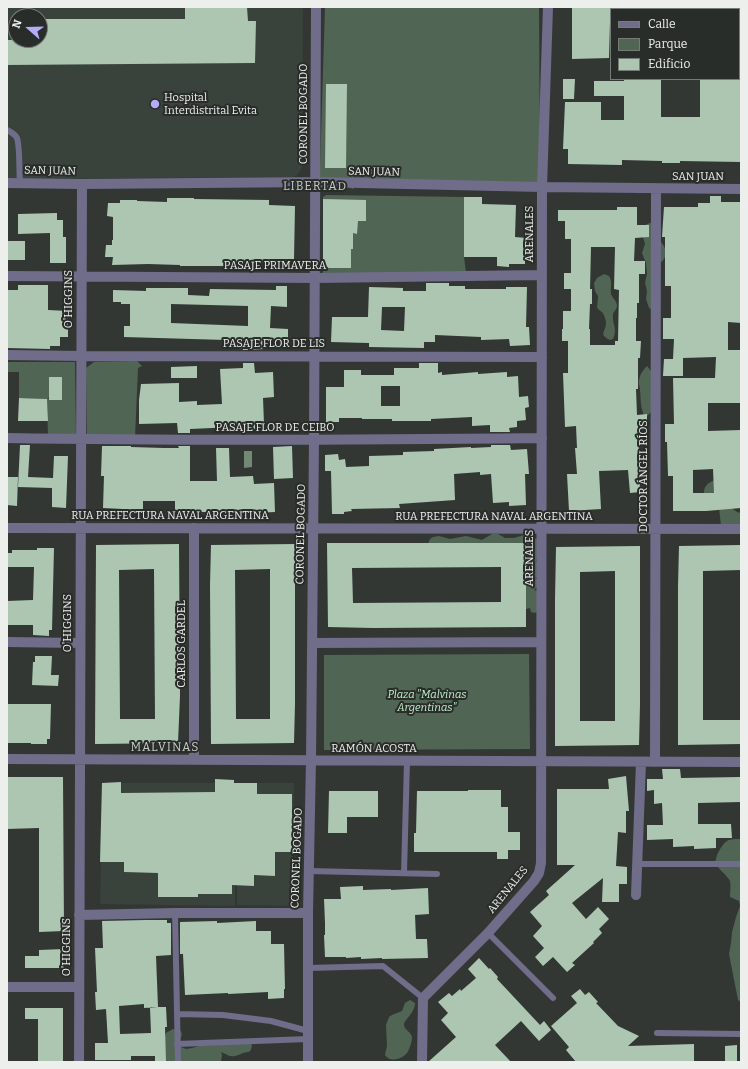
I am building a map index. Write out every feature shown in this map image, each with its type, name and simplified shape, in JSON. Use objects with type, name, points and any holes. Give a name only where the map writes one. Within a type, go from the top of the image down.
[{"type":"street","name":"CORONEL BOGADO","points":[[308,1062],[308,913],[310,871],[316,182],[316,7]]},
{"type":"street","name":"ARENALES","points":[[423,998],[488,933],[534,881],[539,873],[541,862],[542,188],[548,7]]},
{"type":"street","name":"SAN JUAN","points":[[7,182],[82,184],[316,182],[542,188],[741,189]]},
{"type":"street","name":"O'HIGGINS","points":[[79,1062],[82,184]]},
{"type":"street","name":"DOCTOR ÁNGEL RÍOS","points":[[655,762],[656,189]]},
{"type":"street","name":"PASAJE PRIMAVERA","points":[[7,276],[315,278],[542,275]]},
{"type":"street","name":"PASAJE FLOR DE LIS","points":[[7,355],[542,357]]},
{"type":"street","name":"PASAJE FLOR DE CEIBO","points":[[7,438],[314,440],[542,438]]},
{"type":"street","name":"RUA PREFECTURA NAVAL ARGENTINA","points":[[7,528],[741,529]]},
{"type":"street","name":"CARLOS GARDEL","points":[[194,528],[194,760]]},
{"type":"street","points":[[7,642],[80,643]]},
{"type":"street","points":[[312,642],[541,642]]},
{"type":"street","name":"RAMÓN ACOSTA","points":[[7,759],[741,762]]},
{"type":"street","points":[[636,895],[641,762]]},
{"type":"street","points":[[79,915],[308,913]]},
{"type":"street","points":[[7,987],[79,987]]},
{"type":"street","points":[[422,1062],[423,998]]},
{"type":"lane","points":[[7,130],[16,137],[18,146],[20,183]]},
{"type":"lane","points":[[404,873],[408,761]]},
{"type":"lane","points":[[637,864],[741,864]]},
{"type":"lane","points":[[310,871],[437,874]]},
{"type":"lane","points":[[175,913],[178,1062]]},
{"type":"lane","points":[[488,933],[553,998]]},
{"type":"lane","points":[[308,968],[383,966],[423,998]]},
{"type":"lane","points":[[177,1014],[223,1015],[271,1021],[308,1035]]},
{"type":"lane","points":[[657,1032],[741,1034]]},
{"type":"lane","points":[[177,1044],[308,1035]]},
{"type":"shaded area","name":"Hospital Interdistrital Evita","points":[[7,7],[303,7],[302,167],[299,173],[294,177],[7,179]]},
{"type":"shaded area","points":[[244,451],[252,451],[252,467],[244,468]]},
{"type":"shaded area","points":[[103,783],[235,783],[235,906],[100,904]]},
{"type":"shaded area","points":[[237,783],[294,783],[291,906],[237,905]]},
{"type":"green space","points":[[325,7],[539,7],[540,179],[536,184],[357,185],[353,189],[348,187],[336,187],[330,190],[325,188],[320,180],[320,175]]},
{"type":"green space","points":[[326,195],[464,197],[464,257],[466,273],[323,273],[323,197]]},
{"type":"green space","points":[[650,223],[653,224],[666,252],[663,260],[657,264],[651,309],[649,308],[646,299],[647,291],[645,283],[647,274],[646,263],[642,253],[645,244],[642,233],[645,225]]},
{"type":"green space","points":[[604,274],[610,278],[611,294],[617,306],[613,314],[615,329],[614,335],[613,339],[610,340],[603,334],[606,326],[606,320],[603,313],[597,307],[598,296],[595,291],[594,283],[597,278]]},
{"type":"green space","points":[[137,361],[142,366],[138,368],[135,438],[87,438],[86,368],[94,362]]},
{"type":"green space","points":[[7,362],[75,362],[76,436],[48,436],[47,399],[19,398],[19,372],[7,372]],"holes":[[[49,377],[61,377],[61,400],[48,399]]]},
{"type":"green space","points":[[647,366],[651,371],[652,411],[647,416],[644,415],[642,409],[639,378]]},
{"type":"green space","points":[[717,479],[733,509],[741,513],[741,531],[721,526],[719,507],[704,497],[706,485]]},
{"type":"green space","points":[[492,534],[498,534],[505,538],[514,538],[524,535],[537,539],[538,557],[536,560],[538,565],[537,577],[535,578],[537,579],[537,587],[534,590],[537,591],[538,610],[535,613],[531,612],[530,608],[523,609],[521,570],[428,544],[430,539],[439,536],[450,539],[466,536],[482,540]]},
{"type":"green space","name":"Plaza \"Malvinas Argentinas\"","points":[[529,654],[530,749],[324,750],[324,655]]},
{"type":"green space","points":[[729,840],[741,840],[741,1002],[738,1000],[729,954],[732,932],[740,906],[739,901],[730,897],[730,881],[716,864],[716,858],[724,844]]},
{"type":"green space","points":[[410,1000],[415,1003],[404,1025],[412,1036],[410,1046],[407,1053],[402,1057],[390,1059],[385,1055],[387,1046],[386,1025],[389,1017],[402,1011],[405,1003]]},
{"type":"green space","points":[[173,1029],[180,1030],[182,1035],[180,1042],[181,1047],[186,1049],[199,1046],[246,1043],[251,1044],[252,1046],[249,1052],[234,1056],[221,1052],[221,1062],[163,1062],[164,1039],[166,1033]]},
{"type":"building","points":[[185,7],[247,7],[248,21],[256,21],[255,63],[7,65],[7,40],[8,48],[48,48],[48,19],[185,19]]},
{"type":"building","points":[[572,7],[611,7],[609,58],[572,59]]},
{"type":"building","points":[[563,79],[575,79],[574,99],[563,99]]},
{"type":"building","points":[[741,79],[741,162],[680,161],[680,163],[662,163],[662,161],[622,160],[622,165],[568,164],[568,149],[563,149],[565,102],[601,102],[601,120],[624,120],[624,96],[594,96],[594,81],[661,80],[661,117],[700,117],[700,80]]},
{"type":"building","points":[[326,84],[347,84],[346,168],[325,168]]},
{"type":"building","points":[[710,196],[721,196],[721,202],[741,202],[741,323],[728,322],[728,350],[741,350],[741,403],[708,403],[708,431],[741,430],[741,508],[706,511],[673,511],[673,476],[668,476],[665,424],[674,424],[673,378],[715,378],[716,357],[683,358],[683,376],[663,376],[664,359],[673,359],[674,339],[663,339],[663,318],[671,318],[671,286],[665,286],[665,237],[662,237],[664,207],[698,207],[698,203],[710,203]],"holes":[[[713,469],[714,493],[693,493],[693,470]]]},
{"type":"building","points":[[464,197],[482,197],[482,204],[516,205],[515,237],[527,238],[525,264],[509,264],[509,267],[497,266],[497,257],[464,257]]},
{"type":"building","points":[[167,198],[269,200],[269,205],[295,206],[294,259],[270,259],[270,263],[240,262],[239,266],[180,266],[148,264],[112,265],[113,257],[105,257],[106,245],[112,245],[113,240],[113,217],[107,216],[108,203],[120,203],[120,200],[167,202]]},
{"type":"building","points":[[323,199],[366,200],[366,221],[358,221],[357,234],[353,233],[351,268],[323,268]]},
{"type":"building","points":[[617,207],[637,207],[637,225],[649,225],[649,237],[635,238],[634,261],[645,261],[645,274],[639,274],[639,303],[637,303],[636,318],[636,341],[641,341],[640,358],[638,358],[638,389],[636,389],[637,415],[647,414],[647,425],[638,425],[640,492],[630,493],[628,470],[599,471],[601,509],[569,511],[567,474],[577,474],[575,448],[577,448],[576,426],[565,427],[563,373],[568,373],[568,341],[562,341],[562,329],[563,311],[571,311],[571,289],[564,289],[564,273],[571,273],[571,239],[565,239],[565,221],[558,221],[558,210],[617,210]],"holes":[[[591,247],[615,247],[614,289],[619,290],[618,341],[615,341],[615,345],[590,345],[590,304],[592,304],[592,289],[590,289]]]},
{"type":"building","points":[[57,213],[57,220],[63,220],[63,237],[66,237],[66,263],[50,263],[50,233],[18,234],[18,214]]},
{"type":"building","points":[[7,241],[25,241],[25,260],[7,260]]},
{"type":"building","points":[[426,283],[449,283],[449,286],[465,286],[465,289],[506,289],[506,287],[527,287],[526,327],[529,327],[530,345],[510,346],[509,339],[481,340],[481,337],[435,335],[435,342],[424,342],[424,348],[369,347],[369,343],[331,342],[332,317],[368,317],[369,287],[403,288],[403,291],[426,291]],"holes":[[[382,307],[405,307],[404,331],[381,330]]]},
{"type":"building","points":[[18,285],[48,285],[48,310],[68,311],[68,337],[60,337],[60,346],[50,346],[50,349],[7,348],[7,290],[18,290]]},
{"type":"building","points":[[276,286],[287,286],[287,307],[271,306],[270,328],[288,329],[288,341],[264,340],[264,349],[240,349],[240,341],[124,337],[124,326],[130,326],[130,304],[113,302],[113,290],[146,291],[146,288],[188,288],[188,295],[209,296],[210,289],[276,290]],"holes":[[[171,304],[248,306],[248,326],[171,323]]]},
{"type":"building","points":[[243,363],[254,363],[255,373],[273,372],[274,397],[263,398],[264,424],[256,425],[256,429],[235,430],[235,427],[190,429],[190,433],[178,433],[177,423],[139,424],[141,384],[179,383],[179,402],[197,401],[197,405],[222,404],[220,369],[243,368]]},
{"type":"building","points":[[419,363],[438,363],[438,373],[442,372],[442,375],[478,372],[478,374],[507,372],[507,377],[518,376],[519,397],[528,396],[529,407],[525,408],[526,420],[517,421],[517,427],[509,428],[510,432],[490,432],[490,425],[472,426],[472,417],[431,419],[431,421],[392,421],[392,419],[339,418],[339,422],[326,422],[326,387],[344,387],[344,370],[361,370],[361,375],[394,375],[394,368],[419,368]],"holes":[[[381,386],[400,386],[400,406],[381,406]]]},
{"type":"building","points":[[197,366],[197,378],[171,378],[171,367]]},
{"type":"building","points":[[49,377],[62,377],[62,400],[49,400]]},
{"type":"building","points":[[19,398],[47,399],[48,421],[18,421]]},
{"type":"building","points":[[20,445],[30,445],[28,477],[53,478],[54,456],[68,456],[66,508],[52,507],[52,488],[18,487]]},
{"type":"building","points":[[491,445],[510,445],[511,450],[527,449],[529,474],[525,474],[526,505],[509,506],[509,502],[493,503],[491,474],[480,475],[480,472],[454,474],[455,500],[399,504],[400,508],[351,509],[352,511],[344,512],[344,514],[332,514],[331,471],[325,471],[325,455],[338,454],[339,460],[345,459],[346,467],[369,466],[369,456],[403,455],[403,452],[434,451],[434,449],[491,447]]},
{"type":"building","points":[[102,446],[179,448],[178,446],[190,446],[190,481],[217,481],[216,448],[229,448],[230,477],[253,476],[254,484],[274,483],[275,512],[223,515],[223,512],[175,512],[175,501],[143,501],[143,510],[103,508],[104,476],[101,476]]},
{"type":"building","points":[[292,446],[293,478],[274,479],[273,447]]},
{"type":"building","points":[[7,477],[18,477],[17,506],[7,505]]},
{"type":"building","points":[[327,543],[526,543],[526,627],[328,627]],"holes":[[[501,567],[501,602],[353,603],[352,568]]]},
{"type":"building","points":[[179,544],[180,696],[178,743],[95,744],[96,545]],"holes":[[[154,569],[155,719],[120,719],[119,570]]]},
{"type":"building","points":[[295,544],[294,743],[211,744],[211,545]],"holes":[[[270,569],[270,719],[236,719],[235,570]]]},
{"type":"building","points":[[741,545],[741,570],[703,571],[703,720],[741,720],[741,744],[678,745],[679,546]]},
{"type":"building","points":[[640,546],[639,745],[555,746],[556,547]],"holes":[[[615,571],[615,721],[580,721],[580,572]]]},
{"type":"building","points":[[37,548],[54,548],[52,630],[49,630],[49,636],[33,635],[33,625],[7,625],[7,601],[33,600],[34,567],[7,567],[7,553],[12,553],[12,550],[37,550]]},
{"type":"building","points":[[35,656],[52,656],[51,675],[59,675],[58,686],[32,685],[33,662],[35,662]]},
{"type":"building","points":[[7,704],[51,704],[50,739],[47,739],[47,744],[7,743]]},
{"type":"building","points":[[662,769],[680,769],[681,778],[740,777],[741,802],[698,803],[698,824],[731,824],[732,838],[716,838],[716,848],[694,849],[694,846],[673,847],[673,839],[647,840],[647,825],[663,825],[662,803],[654,804],[654,790],[647,791],[647,779],[663,779]]},
{"type":"building","points":[[626,776],[629,811],[626,811],[626,833],[618,832],[616,866],[627,867],[627,884],[619,884],[619,902],[602,902],[603,878],[572,903],[586,919],[598,907],[609,919],[599,929],[602,933],[593,942],[594,943],[572,963],[575,965],[567,972],[553,957],[543,966],[535,957],[544,948],[533,936],[542,926],[530,912],[549,895],[546,891],[575,865],[557,865],[557,789],[609,789],[608,779]]},
{"type":"building","points":[[7,777],[63,777],[64,931],[39,932],[39,828],[7,829]]},
{"type":"building","points":[[215,779],[234,780],[234,783],[257,783],[257,794],[292,794],[292,852],[275,852],[275,876],[254,875],[254,886],[232,885],[232,894],[198,894],[198,897],[158,897],[158,873],[124,872],[124,862],[100,862],[102,783],[121,782],[121,793],[215,792]]},
{"type":"building","points":[[501,790],[501,807],[508,807],[508,832],[520,832],[520,850],[508,850],[508,859],[497,859],[497,852],[414,852],[417,791]]},
{"type":"building","points":[[329,791],[378,791],[378,817],[347,817],[347,833],[328,833]]},
{"type":"building","points":[[363,886],[363,890],[428,888],[429,914],[415,915],[416,939],[427,939],[428,958],[361,959],[361,957],[325,957],[324,899],[341,899],[340,887]]},
{"type":"building","points":[[167,920],[167,923],[171,923],[171,955],[156,956],[158,1007],[166,1007],[166,1062],[155,1062],[155,1056],[131,1056],[131,1060],[95,1060],[95,1043],[108,1043],[106,1009],[96,1010],[95,992],[97,992],[95,948],[103,948],[102,921]],"holes":[[[144,1004],[144,1008],[150,1008],[151,1033],[120,1034],[119,1006]]]},
{"type":"building","points":[[217,921],[217,923],[256,921],[256,931],[271,931],[271,944],[284,944],[284,998],[268,999],[268,992],[185,995],[183,954],[180,954],[180,922]]},
{"type":"building","points":[[64,949],[64,968],[25,968],[25,956],[39,956],[39,950]]},
{"type":"building","points":[[479,958],[489,969],[490,968],[498,977],[497,979],[540,1025],[544,1021],[551,1030],[539,1041],[521,1021],[495,1045],[511,1062],[428,1062],[456,1037],[441,1020],[448,1013],[438,1002],[449,993],[452,996],[460,989],[461,991],[476,978],[468,969]]},
{"type":"building","points":[[580,989],[585,995],[589,992],[598,1002],[596,1003],[618,1026],[639,1036],[628,1046],[694,1044],[694,1062],[576,1062],[566,1050],[569,1047],[551,1026],[577,1003],[571,996]]},
{"type":"building","points":[[25,1008],[63,1008],[63,1062],[38,1062],[38,1019],[25,1019]]},
{"type":"building","points":[[737,1045],[737,1062],[725,1062],[725,1046]]},
{"type":"place","name":"Hospital Interdistrital Evita","points":[[155,104]]},
{"type":"district","name":"LIBERTAD","points":[[315,187]]},
{"type":"district","name":"MALVINAS","points":[[165,748]]}]
